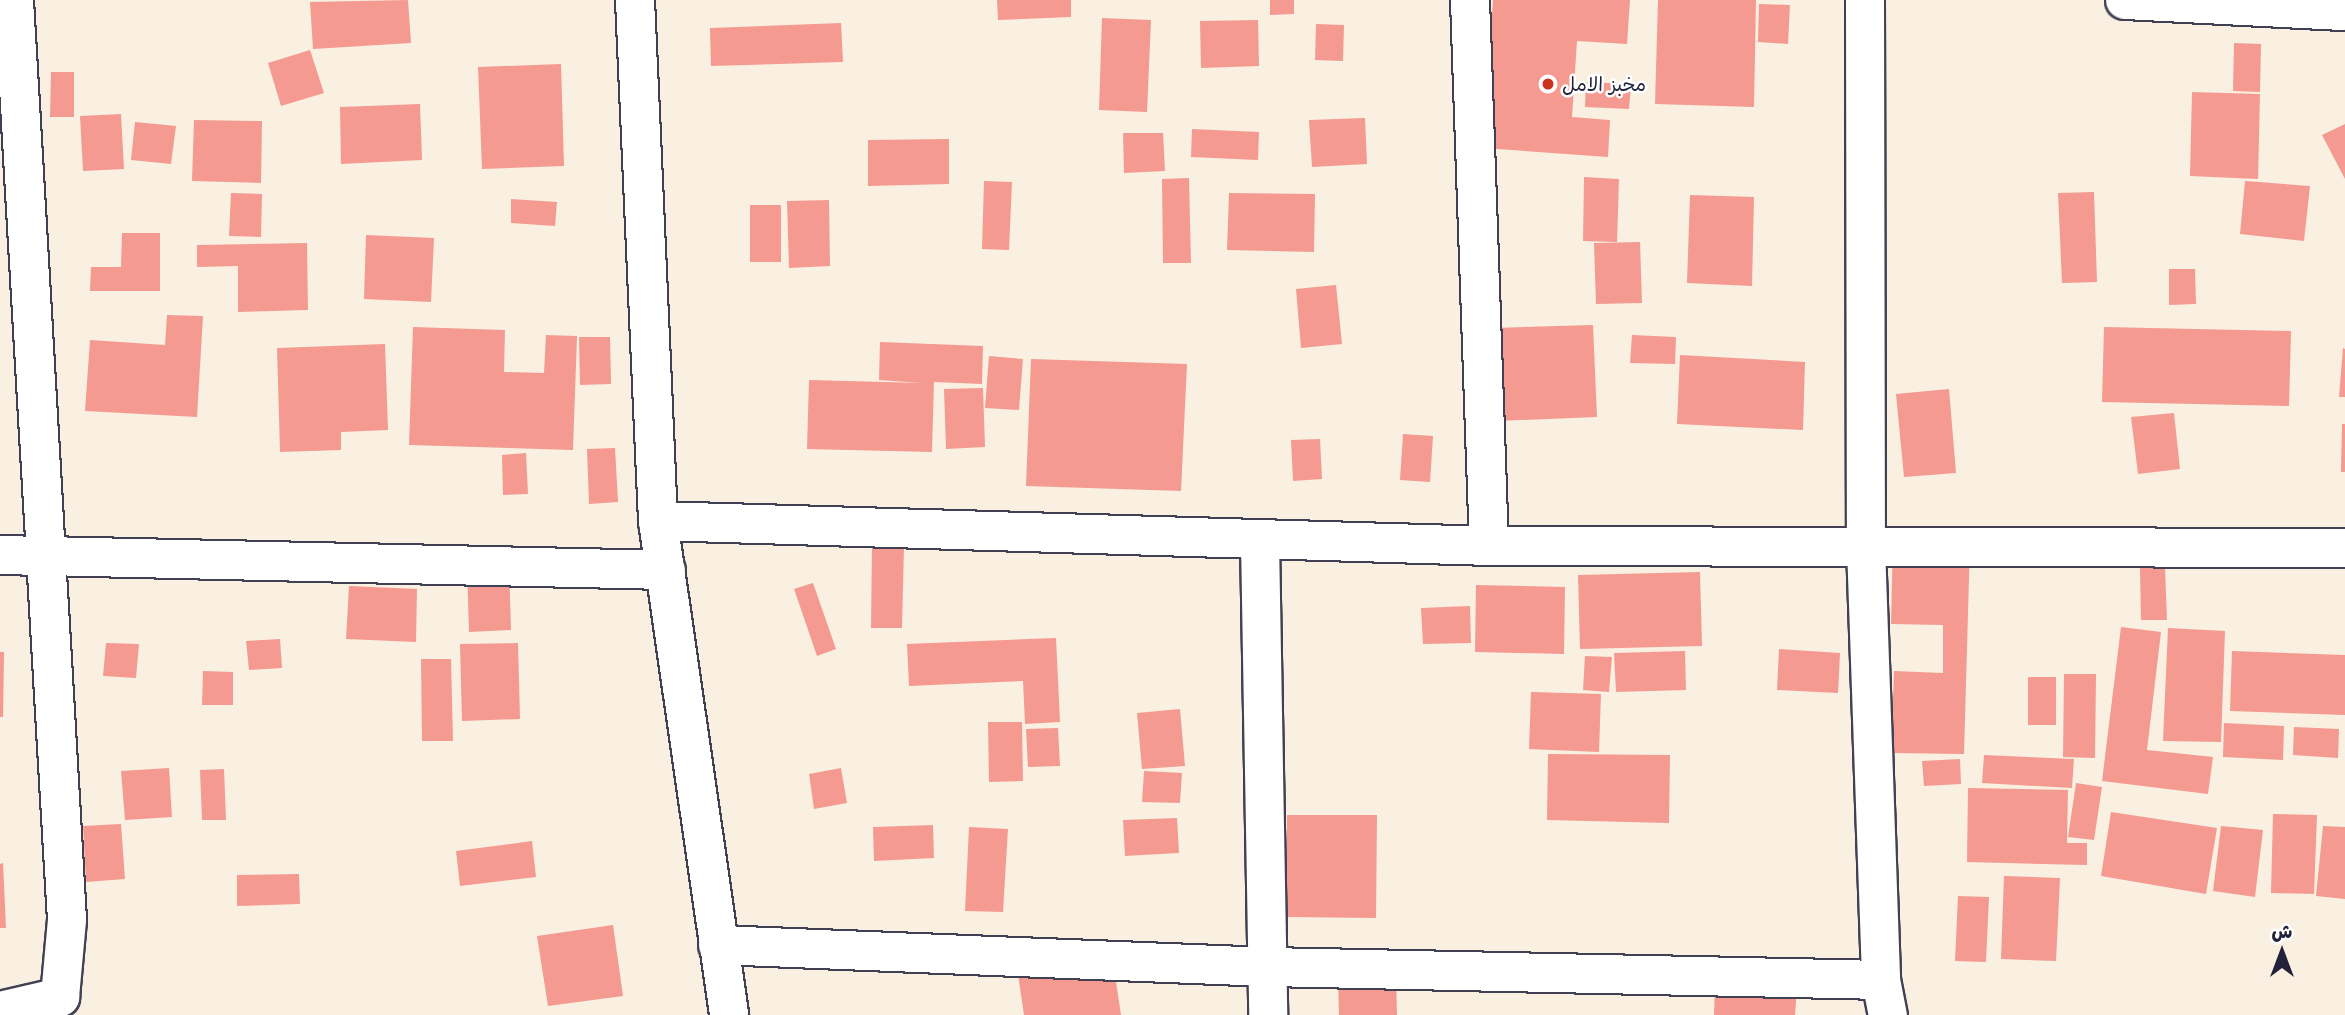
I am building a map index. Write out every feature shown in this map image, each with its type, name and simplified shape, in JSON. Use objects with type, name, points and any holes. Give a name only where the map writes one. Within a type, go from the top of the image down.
[{"type":"street","points":[[0,1011],[60,998],[67,920],[48,557],[13,0]]},
{"type":"street","points":[[635,0],[658,521],[729,1015]]},
{"type":"street","points":[[1470,0],[1489,546]]},
{"type":"street","points":[[718,945],[1268,967],[1884,998],[1866,547],[1865,0]]},
{"type":"street","points":[[2125,0],[2345,11]]},
{"type":"street","points":[[658,521],[1489,546],[2345,548]]},
{"type":"street","points":[[1260,541],[1268,1015]]},
{"type":"street","points":[[0,555],[666,570]]},
{"type":"building","points":[[408,0],[411,43],[313,49],[310,2]]},
{"type":"building","points":[[997,0],[1071,0],[1071,17],[998,20]]},
{"type":"building","points":[[1270,0],[1294,0],[1294,14],[1270,15]]},
{"type":"building","points":[[1493,0],[1630,0],[1627,44],[1577,41],[1572,117],[1610,120],[1608,157],[1483,148]]},
{"type":"building","points":[[1658,0],[1756,0],[1754,107],[1655,104]]},
{"type":"building","points":[[1759,4],[1790,5],[1788,44],[1758,42]]},
{"type":"building","points":[[1102,18],[1151,20],[1147,112],[1099,110]]},
{"type":"building","points":[[1258,20],[1259,66],[1201,68],[1200,21]]},
{"type":"building","points":[[841,23],[843,62],[711,66],[710,28]]},
{"type":"building","points":[[1316,24],[1344,25],[1343,61],[1315,60]]},
{"type":"building","points":[[2234,43],[2261,44],[2260,92],[2233,91]]},
{"type":"building","points":[[310,50],[324,93],[281,106],[268,63]]},
{"type":"building","points":[[561,64],[564,166],[482,169],[478,67]]},
{"type":"building","points":[[51,72],[74,72],[74,117],[50,117]]},
{"type":"building","points":[[1586,82],[1631,84],[1629,109],[1585,107]]},
{"type":"building","points":[[2192,92],[2260,94],[2258,179],[2190,176]]},
{"type":"building","points":[[420,104],[422,160],[341,164],[340,107]]},
{"type":"building","points":[[121,114],[124,169],[83,171],[80,116]]},
{"type":"building","points":[[1365,118],[1367,164],[1312,167],[1309,120]]},
{"type":"building","points":[[194,120],[262,121],[261,183],[192,181]]},
{"type":"building","points":[[135,122],[176,126],[171,164],[131,160]]},
{"type":"building","points":[[2345,124],[2345,179],[2322,135]]},
{"type":"building","points":[[1192,129],[1259,132],[1258,160],[1191,157]]},
{"type":"building","points":[[1123,133],[1163,133],[1165,171],[1124,173]]},
{"type":"building","points":[[949,139],[949,184],[868,186],[868,140]]},
{"type":"building","points":[[1584,177],[1619,179],[1617,242],[1583,241]]},
{"type":"building","points":[[1189,178],[1191,263],[1163,263],[1162,179]]},
{"type":"building","points":[[984,181],[1012,182],[1009,250],[982,249]]},
{"type":"building","points":[[2245,181],[2310,186],[2304,241],[2240,234]]},
{"type":"building","points":[[2094,192],[2097,282],[2062,283],[2058,193]]},
{"type":"building","points":[[231,193],[262,194],[261,237],[229,236]]},
{"type":"building","points":[[1229,193],[1315,194],[1314,252],[1227,250]]},
{"type":"building","points":[[1690,195],[1754,197],[1752,286],[1687,283]]},
{"type":"building","points":[[511,199],[557,202],[555,226],[511,223]]},
{"type":"building","points":[[829,200],[830,266],[789,268],[787,201]]},
{"type":"building","points":[[750,205],[781,205],[781,262],[750,262]]},
{"type":"building","points":[[122,233],[160,233],[160,291],[90,291],[91,267],[121,267]]},
{"type":"building","points":[[366,235],[434,238],[431,302],[364,299]]},
{"type":"building","points":[[1640,242],[1642,303],[1596,304],[1594,243]]},
{"type":"building","points":[[307,243],[308,310],[238,312],[238,266],[197,267],[197,245]]},
{"type":"building","points":[[2169,269],[2195,269],[2196,304],[2169,305]]},
{"type":"building","points":[[1336,285],[1342,344],[1301,348],[1296,289]]},
{"type":"building","points":[[167,315],[203,316],[197,417],[85,411],[90,340],[165,345]]},
{"type":"building","points":[[1593,325],[1597,417],[1496,421],[1492,328]]},
{"type":"building","points":[[413,327],[505,330],[504,372],[544,373],[546,335],[577,336],[573,450],[409,445]]},
{"type":"building","points":[[2104,327],[2291,331],[2289,406],[2102,402]]},
{"type":"building","points":[[1632,335],[1676,337],[1675,364],[1630,363]]},
{"type":"building","points":[[579,337],[610,337],[611,384],[580,385]]},
{"type":"building","points":[[880,342],[983,346],[982,384],[934,382],[932,452],[807,449],[809,380],[922,383],[879,380]]},
{"type":"building","points":[[385,344],[388,430],[341,432],[341,450],[280,452],[277,348]]},
{"type":"building","points":[[2343,348],[2345,397],[2339,397]]},
{"type":"building","points":[[1680,355],[1805,362],[1803,430],[1677,424]]},
{"type":"building","points":[[989,356],[1023,359],[1019,410],[985,408]]},
{"type":"building","points":[[1031,359],[1187,364],[1181,491],[1026,486]]},
{"type":"building","points":[[983,388],[985,447],[946,449],[944,389]]},
{"type":"building","points":[[1949,389],[1956,473],[1904,477],[1896,394]]},
{"type":"building","points":[[2174,413],[2180,469],[2138,474],[2131,417]]},
{"type":"building","points":[[2342,424],[2345,424],[2345,472],[2341,472]]},
{"type":"building","points":[[1403,434],[1433,436],[1430,482],[1400,480]]},
{"type":"building","points":[[1320,439],[1322,479],[1293,481],[1291,440]]},
{"type":"building","points":[[615,448],[618,502],[589,504],[587,449]]},
{"type":"building","points":[[526,453],[528,494],[503,495],[502,455]]},
{"type":"building","points":[[1893,540],[1970,543],[1964,754],[1891,753],[1894,671],[1943,673],[1943,625],[1891,624]]},
{"type":"building","points":[[872,545],[904,546],[902,628],[871,628]]},
{"type":"building","points":[[509,566],[511,630],[469,632],[467,567]]},
{"type":"building","points":[[2165,567],[2167,620],[2141,620],[2140,568]]},
{"type":"building","points":[[1700,572],[1702,646],[1580,649],[1578,575]]},
{"type":"building","points":[[813,583],[836,649],[817,656],[794,589]]},
{"type":"building","points":[[1476,585],[1565,587],[1564,654],[1475,652]]},
{"type":"building","points":[[349,586],[417,589],[416,642],[346,639]]},
{"type":"building","points":[[1470,606],[1471,643],[1423,644],[1421,608]]},
{"type":"building","points":[[2121,627],[2161,632],[2147,750],[2213,757],[2208,794],[2102,781]]},
{"type":"building","points":[[2168,628],[2225,631],[2221,742],[2163,741]]},
{"type":"building","points":[[1056,638],[1060,722],[1025,724],[1023,681],[909,686],[907,644]]},
{"type":"building","points":[[280,639],[282,668],[249,670],[246,641]]},
{"type":"building","points":[[106,643],[139,644],[136,678],[103,676]]},
{"type":"building","points":[[518,643],[520,719],[462,721],[460,644]]},
{"type":"building","points":[[1779,649],[1840,653],[1838,693],[1777,690]]},
{"type":"building","points":[[1685,651],[1686,690],[1616,692],[1614,653]]},
{"type":"building","points":[[2232,651],[2345,655],[2345,715],[2230,711]]},
{"type":"building","points":[[0,652],[4,652],[3,717],[0,717]]},
{"type":"building","points":[[1585,656],[1612,657],[1609,692],[1583,690]]},
{"type":"building","points":[[421,659],[451,659],[453,741],[422,741]]},
{"type":"building","points":[[203,671],[233,672],[233,705],[202,705]]},
{"type":"building","points":[[2064,674],[2096,674],[2095,758],[2063,757]]},
{"type":"building","points":[[2028,677],[2056,677],[2056,725],[2028,725]]},
{"type":"building","points":[[1531,692],[1601,694],[1599,752],[1529,749]]},
{"type":"building","points":[[1180,709],[1185,766],[1142,769],[1137,713]]},
{"type":"building","points":[[988,722],[1022,722],[1023,781],[989,782]]},
{"type":"building","points":[[2224,723],[2284,726],[2283,760],[2223,757]]},
{"type":"building","points":[[2294,727],[2339,729],[2338,758],[2293,755]]},
{"type":"building","points":[[1058,728],[1060,766],[1028,767],[1026,729]]},
{"type":"building","points":[[1548,754],[1670,755],[1669,823],[1547,820]]},
{"type":"building","points":[[1984,755],[2074,759],[2072,788],[1982,783]]},
{"type":"building","points":[[1960,759],[1961,784],[1924,786],[1922,761]]},
{"type":"building","points":[[169,768],[172,817],[125,820],[121,771]]},
{"type":"building","points":[[841,768],[847,803],[814,809],[809,774]]},
{"type":"building","points":[[224,769],[226,820],[202,820],[200,770]]},
{"type":"building","points":[[1144,771],[1182,773],[1180,803],[1142,802]]},
{"type":"building","points":[[2076,783],[2102,787],[2094,840],[2068,837]]},
{"type":"building","points":[[1968,788],[2068,790],[2067,843],[2087,843],[2087,865],[1967,862]]},
{"type":"building","points":[[2111,812],[2217,828],[2206,894],[2101,876]]},
{"type":"building","points":[[2273,814],[2317,815],[2314,894],[2271,893]]},
{"type":"building","points":[[1287,815],[1377,815],[1376,918],[1286,917]]},
{"type":"building","points":[[1177,818],[1179,853],[1125,856],[1123,820]]},
{"type":"building","points":[[121,824],[125,879],[86,882],[83,826]]},
{"type":"building","points":[[933,825],[934,858],[874,861],[873,827]]},
{"type":"building","points":[[2221,826],[2263,830],[2255,897],[2213,891]]},
{"type":"building","points":[[2323,826],[2345,827],[2345,899],[2316,896]]},
{"type":"building","points":[[969,827],[1008,829],[1003,912],[965,911]]},
{"type":"building","points":[[532,841],[536,877],[460,886],[456,851]]},
{"type":"building","points":[[3,863],[6,928],[0,928],[0,864]]},
{"type":"building","points":[[299,874],[300,904],[237,906],[237,875]]},
{"type":"building","points":[[2004,876],[2060,878],[2056,961],[2001,959]]},
{"type":"building","points":[[1958,896],[1989,897],[1986,962],[1955,961]]},
{"type":"building","points":[[613,925],[623,996],[548,1006],[537,936]]},
{"type":"building","points":[[1113,961],[1121,1015],[1024,1015],[1018,974]]},
{"type":"building","points":[[1396,977],[1397,1015],[1339,1015],[1338,979]]},
{"type":"building","points":[[1715,984],[1797,987],[1795,1015],[1714,1015]]},
{"type":"place","name":"مخبز الامل","points":[[1548,84]]}]
